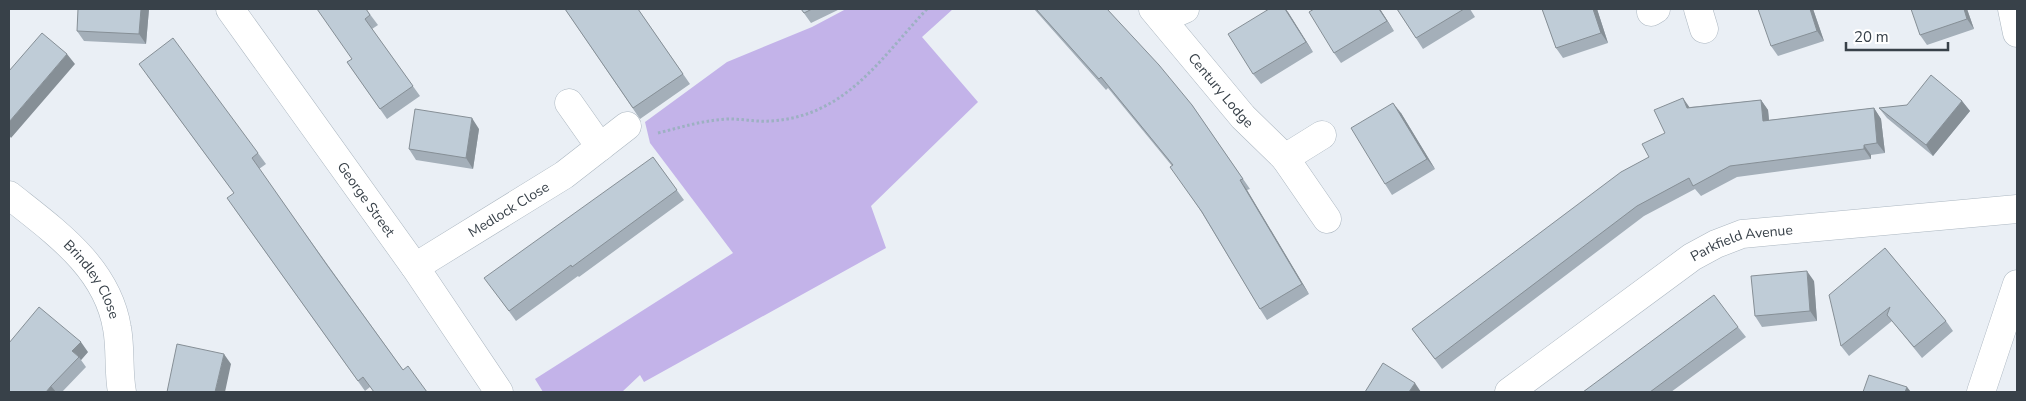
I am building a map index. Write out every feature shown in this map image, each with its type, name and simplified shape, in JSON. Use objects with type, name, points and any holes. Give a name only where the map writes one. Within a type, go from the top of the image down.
[{"type":"street","name":"George Street","points":[[230,9],[415,267],[499,392]]},
{"type":"street","points":[[2012,9],[2017,33]]},
{"type":"street","name":"Century Lodge","points":[[1167,12],[1243,117],[1285,158],[1327,219]]},
{"type":"street","points":[[569,103],[600,147]]},
{"type":"street","name":"Medlock Close","points":[[415,267],[564,175],[627,126]]},
{"type":"street","points":[[1285,158],[1322,135]]},
{"type":"street","name":"Brindley Close","points":[[9,195],[61,236],[98,278],[111,302],[118,328],[122,392]]},
{"type":"street","name":"Parkfield Avenue","points":[[1510,392],[1692,257],[1716,244],[1742,234],[2017,209]]},
{"type":"street","points":[[1981,392],[2017,284]]},
{"type":"path","points":[[627,126],[642,138],[700,121],[730,119],[770,121],[818,111],[836,102],[856,86],[927,9]]},
{"type":"shaded area","points":[[846,9],[953,9],[922,37],[978,102],[871,206],[886,248],[644,382],[640,375],[622,392],[543,392],[535,379],[733,253],[650,143],[645,122],[727,62],[812,27]]},
{"type":"building","points":[[78,9],[141,9],[139,34],[77,31]]},
{"type":"building","points":[[317,9],[366,9],[370,15],[365,19],[413,86],[380,109],[347,62],[352,59]]},
{"type":"building","points":[[565,9],[638,9],[683,74],[633,108]]},
{"type":"building","points":[[801,9],[812,9],[804,13]]},
{"type":"building","points":[[1036,9],[1107,9],[1159,65],[1192,105],[1243,179],[1240,180],[1302,284],[1260,309],[1202,212],[1170,167],[1173,165],[1101,77],[1099,79]]},
{"type":"building","points":[[1269,9],[1285,9],[1306,42],[1253,74],[1228,34]]},
{"type":"building","points":[[1314,9],[1379,9],[1387,21],[1334,53],[1309,12]]},
{"type":"building","points":[[1397,9],[1464,9],[1416,38]]},
{"type":"building","points":[[1542,9],[1593,9],[1601,33],[1556,48]]},
{"type":"building","points":[[1758,9],[1810,9],[1817,31],[1771,46]]},
{"type":"building","points":[[1911,9],[1964,9],[1967,19],[1920,35]]},
{"type":"building","points":[[42,33],[67,54],[9,122],[9,71]]},
{"type":"building","points":[[173,38],[258,153],[252,158],[327,265],[403,370],[408,366],[427,392],[374,392],[363,377],[358,381],[227,198],[234,193],[139,64]]},
{"type":"building","points":[[1931,75],[1962,101],[1926,145],[1879,108],[1907,105]]},
{"type":"building","points":[[1683,98],[1687,108],[1761,100],[1763,121],[1874,108],[1877,143],[1864,145],[1864,149],[1730,166],[1693,186],[1689,178],[1637,206],[1435,359],[1412,329],[1621,172],[1649,157],[1642,144],[1665,133],[1654,110]]},
{"type":"building","points":[[1393,103],[1427,159],[1385,184],[1351,128]]},
{"type":"building","points":[[415,109],[472,118],[466,158],[409,149]]},
{"type":"building","points":[[653,157],[677,190],[509,311],[484,278]]},
{"type":"building","points":[[1885,248],[1946,321],[1914,347],[1887,315],[1890,307],[1841,346],[1829,295]]},
{"type":"building","points":[[1807,271],[1810,311],[1755,316],[1751,276]]},
{"type":"building","points":[[1714,295],[1738,327],[1650,392],[1583,392]]},
{"type":"building","points":[[39,307],[81,342],[72,351],[79,357],[46,392],[9,392],[9,343]]},
{"type":"building","points":[[177,344],[224,354],[215,392],[167,392]]},
{"type":"building","points":[[1383,363],[1415,383],[1409,392],[1365,392]]},
{"type":"building","points":[[1869,375],[1907,387],[1905,392],[1863,392]]}]
